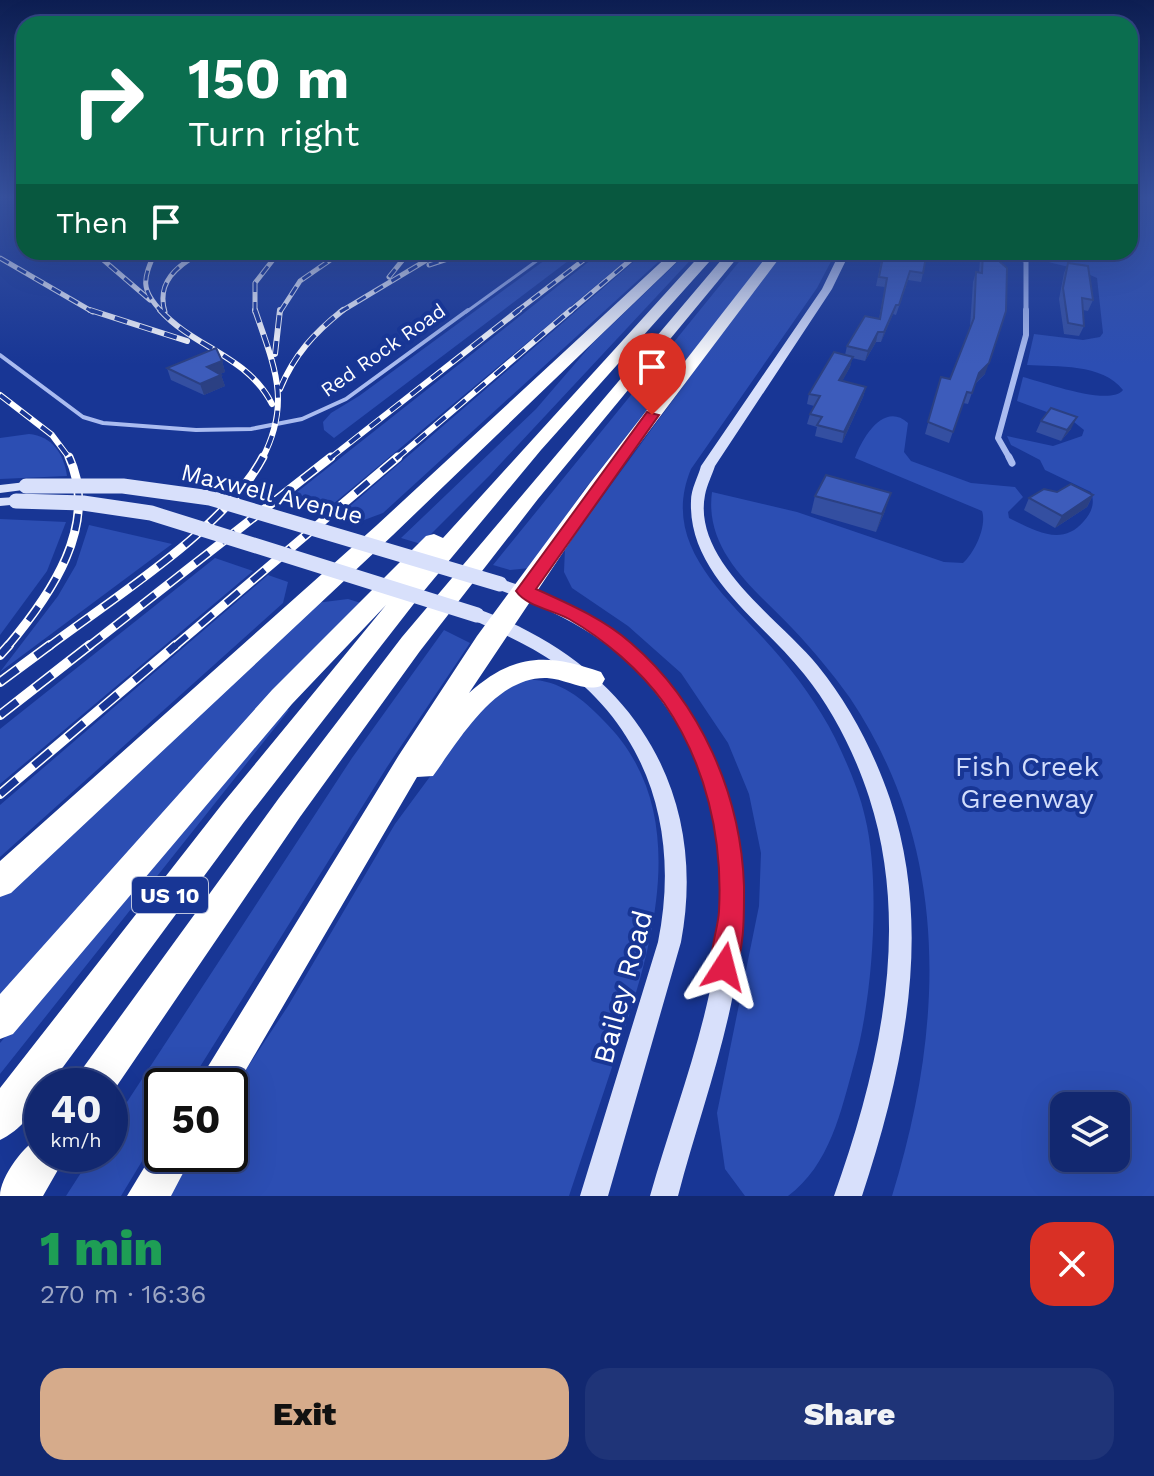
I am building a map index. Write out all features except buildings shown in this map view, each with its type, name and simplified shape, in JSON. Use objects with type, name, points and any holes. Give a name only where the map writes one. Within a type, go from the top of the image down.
[{"type":"highway","points":[[0,882],[370,544],[671,260]]},
{"type":"highway","name":"US 10","points":[[0,1120],[344,672],[551,429],[704,260]]},
{"type":"highway","name":"US 10","points":[[107,1068],[243,873],[410,645],[535,487],[728,260]]},
{"type":"highway","points":[[226,1068],[341,878],[488,619],[525,591],[597,487],[771,260]]},
{"type":"highway","points":[[0,1021],[282,697],[441,533],[551,429]]},
{"type":"highway","points":[[341,878],[418,773],[490,686],[507,676],[533,670],[570,672],[592,679]]},
{"type":"highway","points":[[18,1196],[35,1172]]},
{"type":"highway","points":[[148,1196],[162,1172]]},
{"type":"main road","points":[[841,260],[827,289],[708,466],[699,486],[696,508],[702,535],[719,569],[811,670],[851,732],[880,798],[897,866],[900,959],[892,1039],[877,1105],[848,1196]]},
{"type":"main road","name":"Maxwell Avenue","points":[[0,489],[96,485],[181,493],[241,505],[525,591]]},
{"type":"main road","name":"Maxwell Avenue","points":[[8,502],[72,502],[151,513],[488,619]]},
{"type":"main road","points":[[525,591],[600,630],[655,678],[681,712],[700,748],[726,823],[732,864],[729,941],[664,1196]]},
{"type":"main road","name":"Bailey Road","points":[[488,619],[553,650],[592,679],[632,726],[660,782],[672,830],[677,889],[666,958],[594,1196]]},
{"type":"street","points":[[1012,463],[998,438],[1026,335],[1026,260]]},
{"type":"lane","name":"Red Rock Road","points":[[0,355],[94,421],[196,430],[272,426],[315,414],[346,399],[538,260]]},
{"type":"green space","name":"Fish Creek Greenway","points":[[1138,253],[1154,253],[1154,1196],[892,1196],[922,1069],[928,1005],[929,941],[922,878],[907,816],[883,756],[850,698],[807,645],[748,584],[724,551],[716,533],[712,492],[797,512],[944,562],[963,563],[979,538],[983,524],[982,511],[855,458],[875,425],[891,416],[908,423],[904,452],[911,461],[971,483],[1015,487],[1023,497],[1008,512],[1009,518],[1029,528],[1058,535],[1076,529],[1091,511],[1091,492],[1045,470],[1040,460],[1011,445],[1007,436],[1053,446],[1082,436],[1084,430],[1074,422],[1017,401],[1023,377],[1091,395],[1116,395],[1123,390],[1114,381],[1091,371],[1027,365],[1034,334],[1083,340],[1100,337],[1103,333],[1097,278],[1077,269],[1040,260],[1138,260]]},
{"type":"green space","points":[[545,260],[569,260],[334,438],[324,430],[323,422],[331,413],[359,396]]},
{"type":"green space","points":[[591,260],[626,260],[321,514],[282,504]]},
{"type":"green space","points":[[636,260],[660,260],[383,513],[356,523],[336,518]]},
{"type":"green space","points":[[680,260],[691,260],[490,475],[421,544],[401,538],[536,409],[592,344]]},
{"type":"green space","points":[[741,260],[765,260],[584,490],[530,568],[510,570],[493,565]]},
{"type":"green space","points":[[775,260],[832,260],[817,288],[691,469],[683,497],[684,522],[691,546],[703,568],[799,681],[835,738],[859,797],[870,844],[873,940],[861,1037],[832,1136],[814,1169],[788,1196],[745,1196],[725,1169],[717,1113],[759,906],[761,853],[749,794],[728,743],[681,673],[628,626],[572,588],[564,572],[565,548]]},
{"type":"green space","points":[[29,434],[44,438],[56,448],[67,476],[0,479],[0,438]]},
{"type":"green space","points":[[0,519],[66,522],[47,571],[0,635]]},
{"type":"green space","points":[[89,525],[172,544],[0,672],[58,596],[76,565]]},
{"type":"green space","points":[[215,558],[253,571],[0,784],[0,729]]},
{"type":"green space","points":[[268,575],[288,582],[283,603],[0,857],[0,805]]},
{"type":"green space","points":[[348,599],[361,603],[0,1002],[0,896],[316,603]]},
{"type":"green space","points":[[444,630],[470,643],[387,767],[199,1068],[149,1068],[352,758]]},
{"type":"green space","points":[[525,680],[537,680],[558,686],[586,704],[632,757],[650,797],[658,839],[658,883],[642,973],[569,1196],[164,1196],[180,1172],[248,1172],[247,1068],[288,1006],[395,824],[488,698]]},
{"type":"green space","points":[[282,707],[289,710],[0,1074],[0,1043],[244,758]]},
{"type":"green space","points":[[144,1076],[144,1158],[121,1196],[66,1196],[81,1172],[128,1172],[128,1100]]},
{"type":"railway","points":[[0,258],[93,312]]},
{"type":"railway","points":[[103,260],[150,300]]},
{"type":"railway","points":[[152,260],[146,277],[147,290],[162,311]]},
{"type":"railway","points":[[165,312],[163,292],[166,284],[189,260]]},
{"type":"railway","points":[[255,310],[255,283],[273,260]]},
{"type":"railway","points":[[280,312],[300,281],[330,260]]},
{"type":"railway","points":[[389,277],[403,260]]},
{"type":"railway","points":[[342,311],[427,260]]},
{"type":"railway","points":[[429,265],[444,260]]},
{"type":"railway","points":[[516,312],[584,260]]},
{"type":"railway","points":[[569,312],[631,260]]},
{"type":"railway","points":[[90,310],[187,341]]},
{"type":"railway","points":[[255,310],[273,367],[278,402],[271,439],[263,458]]},
{"type":"railway","points":[[275,354],[280,310]]},
{"type":"railway","points":[[329,459],[519,310]]},
{"type":"railway","points":[[396,459],[571,310]]},
{"type":"railway","points":[[162,311],[188,334],[249,374],[272,404]]},
{"type":"railway","points":[[280,389],[306,345],[342,311]]},
{"type":"railway","points":[[0,395],[52,435],[69,458]]},
{"type":"railway","points":[[88,647],[331,457]]},
{"type":"railway","points":[[174,647],[398,457]]},
{"type":"railway","points":[[7,647],[54,582],[74,534],[78,508],[77,483],[69,458]]},
{"type":"railway","points":[[48,647],[196,535],[246,484],[263,458]]},
{"type":"railway","points":[[0,655],[9,645]]},
{"type":"railway","points":[[0,682],[50,645]]},
{"type":"railway","points":[[0,715],[90,645]]},
{"type":"railway","points":[[0,794],[176,645]]},
{"type":"route","points":[[652,415],[597,487],[525,591],[575,614],[624,647],[669,695],[691,730],[711,771],[731,847],[732,913],[724,967]]}]
